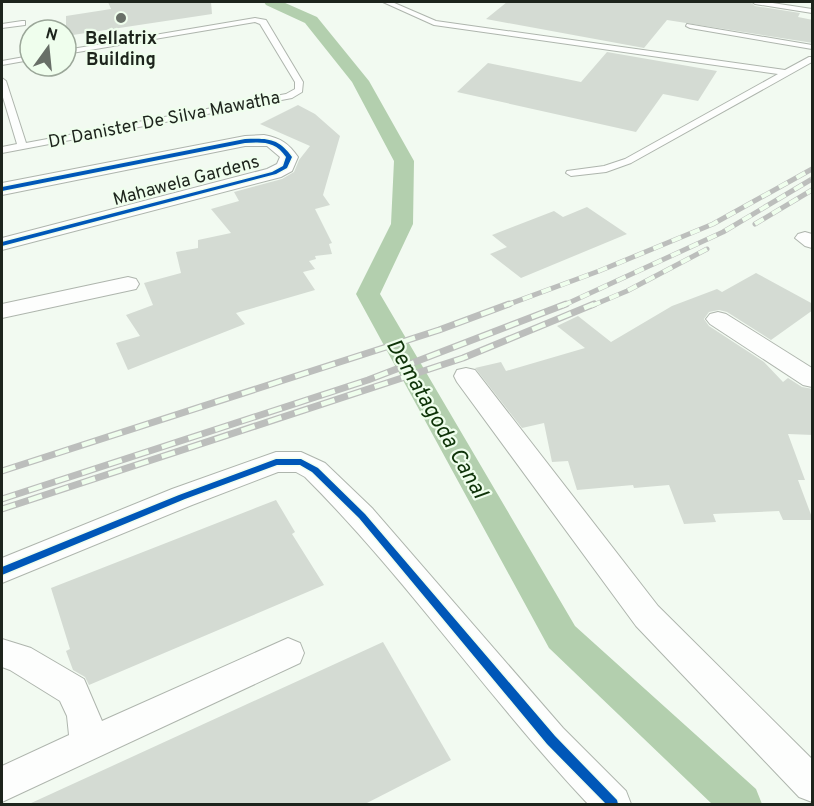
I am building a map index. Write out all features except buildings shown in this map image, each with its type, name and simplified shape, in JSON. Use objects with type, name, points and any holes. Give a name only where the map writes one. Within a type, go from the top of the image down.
[{"type":"street","name":"Mahawela Gardens","points":[[2,189],[245,141],[272,140],[284,148],[290,157],[285,167],[274,172],[2,244]]},
{"type":"street","points":[[2,311],[128,284]]},
{"type":"street","points":[[718,319],[813,379]]},
{"type":"street","points":[[466,376],[647,616],[813,784]]},
{"type":"street","points":[[2,571],[182,496],[276,462],[301,462],[315,470],[362,516],[551,740],[613,804]]},
{"type":"street","points":[[2,653],[19,658],[72,690],[84,716],[88,743]]},
{"type":"street","points":[[2,784],[288,653]]},
{"type":"lane","points":[[387,2],[434,23],[785,73]]},
{"type":"lane","points":[[755,2],[813,11]]},
{"type":"lane","name":"Dr Danister De Silva Mawatha","points":[[2,150],[289,96],[299,90],[299,82],[263,22],[255,20],[78,50]]},
{"type":"lane","points":[[2,26],[18,24]]},
{"type":"lane","points":[[690,26],[813,47]]},
{"type":"lane","points":[[571,173],[606,169],[628,161],[813,59]]},
{"type":"lane","points":[[2,63],[18,60]]},
{"type":"lane","points":[[2,81],[22,146]]},
{"type":"waterway","name":"Dematagoda Canal","points":[[271,2],[311,20],[360,81],[404,161],[402,224],[368,294],[562,637],[741,804]]},
{"type":"railway","points":[[504,306],[599,271],[713,224],[812,169]]},
{"type":"railway","points":[[562,306],[723,232],[812,179]]},
{"type":"railway","points":[[755,224],[812,190]]},
{"type":"railway","points":[[591,306],[627,291],[707,249]]},
{"type":"railway","points":[[2,471],[439,330],[509,304]]},
{"type":"railway","points":[[2,499],[368,380],[566,304]]},
{"type":"railway","points":[[2,509],[463,358],[594,304]]},
{"type":"cycle path","points":[[2,189],[245,141],[275,143],[289,157],[285,167],[274,173],[2,244]]},
{"type":"cycle path","points":[[2,571],[182,497],[276,462],[301,462],[315,470],[362,516],[551,740],[613,804]]},
{"type":"place","name":"Bellatrix Building","points":[[121,18]]}]
